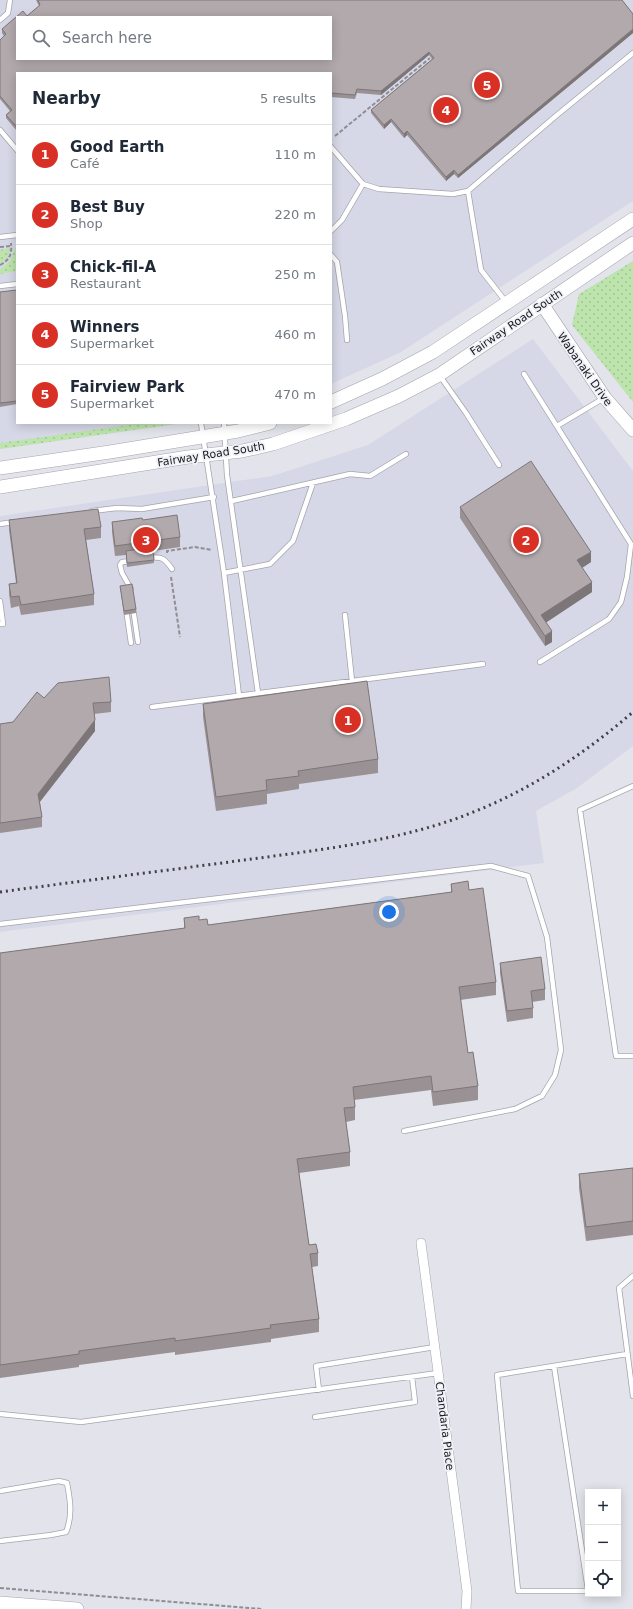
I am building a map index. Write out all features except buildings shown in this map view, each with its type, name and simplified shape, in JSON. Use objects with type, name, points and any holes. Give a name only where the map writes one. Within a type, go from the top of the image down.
[{"type":"main road","name":"Fairway Road South","points":[[332,402],[382,379],[433,352],[633,219]]},
{"type":"main road","name":"Fairway Road South","points":[[332,423],[399,396],[439,375],[633,243]]},
{"type":"main road","name":"Wabanaki Drive","points":[[542,304],[604,398],[633,430]]},
{"type":"main road","name":"Fairway Road South","points":[[0,468],[110,452],[202,430],[261,424]]},
{"type":"main road","name":"Fairway Road South","points":[[0,487],[273,444],[331,424]]},
{"type":"main road","points":[[0,1604],[77,1609]]},
{"type":"street","name":"Chandaria Place","points":[[421,1243],[467,1591],[466,1609]]},
{"type":"lane","points":[[0,20],[8,13],[10,0]]},
{"type":"lane","points":[[332,148],[363,184],[379,189],[453,194],[468,191],[633,53]]},
{"type":"lane","points":[[0,130],[16,149]]},
{"type":"lane","points":[[332,230],[342,220],[363,184]]},
{"type":"lane","points":[[468,191],[481,270],[507,303]]},
{"type":"lane","points":[[0,237],[16,235]]},
{"type":"lane","points":[[332,256],[337,262],[347,340]]},
{"type":"lane","points":[[0,286],[16,284]]},
{"type":"lane","points":[[524,374],[631,544],[627,577],[621,602],[609,620],[540,662]]},
{"type":"lane","points":[[439,375],[466,413],[500,466]]},
{"type":"lane","points":[[557,426],[604,398]]},
{"type":"lane","points":[[224,428],[227,475],[232,501],[258,693]]},
{"type":"lane","points":[[202,430],[214,497],[240,696]]},
{"type":"lane","points":[[232,501],[350,474],[370,476],[406,454]]},
{"type":"lane","points":[[224,573],[241,571],[270,564],[292,541],[313,483]]},
{"type":"lane","points":[[86,512],[117,508],[142,509],[214,497]]},
{"type":"lane","points":[[0,524],[24,520]]},
{"type":"lane","points":[[146,558],[160,558],[166,560],[170,567]]},
{"type":"lane","points":[[124,588],[120,565],[122,562],[138,560]]},
{"type":"lane","points":[[122,573],[130,586],[131,593]]},
{"type":"lane","points":[[132,600],[138,642]]},
{"type":"lane","points":[[0,601],[3,624],[0,624]]},
{"type":"lane","points":[[126,604],[131,643]]},
{"type":"lane","points":[[345,616],[352,681]]},
{"type":"lane","points":[[152,707],[483,664]]},
{"type":"lane","points":[[633,786],[580,810],[616,1056],[633,1056]]},
{"type":"lane","points":[[0,924],[491,866],[528,876],[547,937],[561,1050],[555,1075],[542,1096],[515,1109],[404,1131]]},
{"type":"lane","points":[[633,1276],[619,1288],[633,1396]]},
{"type":"lane","points":[[319,1390],[316,1366],[435,1347]]},
{"type":"lane","points":[[585,1591],[518,1591],[497,1375],[627,1354]]},
{"type":"lane","points":[[554,1366],[585,1571]]},
{"type":"lane","points":[[0,1414],[81,1422],[438,1373]]},
{"type":"lane","points":[[315,1417],[415,1402],[412,1376]]},
{"type":"lane","points":[[0,1491],[59,1481],[66,1483],[71,1502],[69,1527],[66,1532],[52,1535],[0,1540]]},
{"type":"path","points":[[335,136],[430,58]]},
{"type":"path","points":[[0,266],[10,258],[11,242]]},
{"type":"path","points":[[0,247],[11,246]]},
{"type":"path","points":[[180,637],[167,550],[195,547],[212,550]]},
{"type":"path","points":[[0,1588],[262,1609]]},
{"type":"shaded area","points":[[0,0],[633,0],[633,201],[401,352],[332,384],[332,72],[16,72],[16,424],[177,424],[0,449]]},
{"type":"shaded area","points":[[533,339],[633,471],[633,746],[577,788],[536,811],[544,863],[0,932],[0,516],[272,476],[368,445]]},
{"type":"green space","points":[[9,248],[10,250],[7,259],[0,264],[0,250]]},
{"type":"green space","points":[[16,248],[16,271],[0,274],[0,269],[10,261]]},
{"type":"green space","points":[[633,261],[633,402],[572,325],[579,294]]},
{"type":"green space","points":[[134,424],[175,424],[0,449],[0,443]]},
{"type":"railway","points":[[0,892],[330,848],[388,838],[417,831],[471,813],[536,782],[596,742],[633,712]]},
{"type":"place","name":"Fairview Park","points":[[487,85]]},
{"type":"place","name":"Winners","points":[[446,110]]},
{"type":"place","name":"Chick-fil-A","points":[[146,540]]},
{"type":"place","name":"Best Buy","points":[[526,540]]},
{"type":"place","name":"Good Earth","points":[[348,720]]}]
